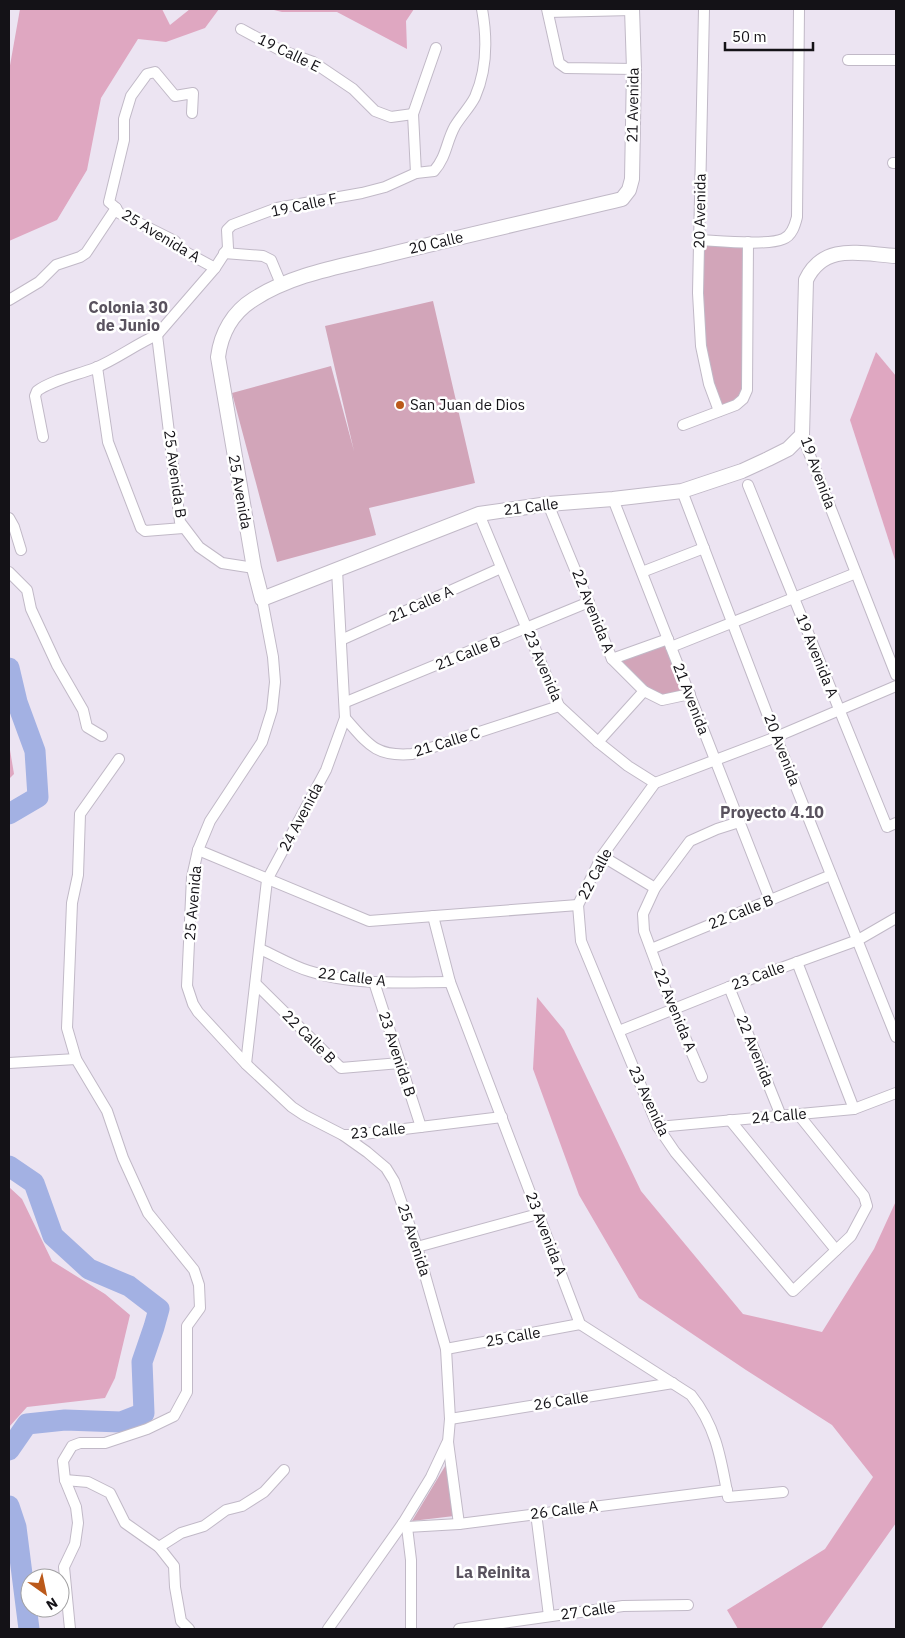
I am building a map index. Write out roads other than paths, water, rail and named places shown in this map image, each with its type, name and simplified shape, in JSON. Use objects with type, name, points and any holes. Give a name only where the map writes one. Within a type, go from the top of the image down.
[{"type":"street","name":"19 Calle F","points":[[43,437],[35,396],[37,391],[96,367],[157,335],[215,268],[228,248],[227,230],[232,225],[277,208],[362,193],[386,186],[416,173],[434,171],[442,162],[454,127],[475,97],[484,67],[485,29],[482,9]]},
{"type":"street","points":[[632,9],[548,10],[559,64],[566,68],[634,69]]},
{"type":"street","name":"21 Avenida","points":[[622,200],[629,190],[632,179],[634,69],[632,9]]},
{"type":"street","name":"20 Avenida","points":[[704,9],[698,293],[701,346],[709,384],[719,411]]},
{"type":"street","points":[[700,240],[748,242],[783,240],[790,234],[798,217],[799,9]]},
{"type":"street","name":"19 Calle E","points":[[241,29],[280,50],[313,62],[353,89],[375,111],[391,117],[414,114]]},
{"type":"street","points":[[416,173],[414,114],[436,48]]},
{"type":"street","points":[[848,60],[896,60]]},
{"type":"street","points":[[9,300],[39,282],[56,265],[86,253],[112,205],[124,140],[124,119],[131,96],[148,74],[155,72],[175,96],[193,93],[192,113]]},
{"type":"street","name":"20 Calle","points":[[253,299],[281,284],[308,275],[427,245],[622,200]]},
{"type":"street","name":"25 Avenida A","points":[[112,205],[119,213],[174,241],[180,249],[215,268]]},
{"type":"street","points":[[683,425],[736,406],[743,399],[747,390],[748,242]]},
{"type":"street","points":[[224,253],[263,256],[272,260],[281,284]]},
{"type":"street","name":"19 Avenida","points":[[896,256],[842,253],[830,255],[817,263],[806,280],[802,435],[896,675]]},
{"type":"street","name":"25 Avenida","points":[[253,299],[238,311],[228,326],[220,342],[218,357],[254,568],[273,657],[275,682],[272,710],[262,742],[210,821],[198,850],[192,877],[187,986],[198,1012],[246,1064],[304,1115],[343,1135],[367,1152],[386,1168],[394,1181],[417,1247],[446,1349],[450,1419],[448,1442],[459,1524]]},
{"type":"street","name":"25 Avenida B","points":[[157,335],[180,522],[200,547],[222,563],[254,568]]},
{"type":"street","points":[[96,367],[108,442],[142,528],[145,530],[183,528]]},
{"type":"street","name":"21 Calle","points":[[262,599],[479,514],[548,504],[613,499],[682,490],[742,471],[788,449],[802,435]]},
{"type":"street","name":"19 Avenida A","points":[[748,485],[839,711],[891,825]]},
{"type":"street","name":"20 Avenida","points":[[682,490],[776,737],[896,1037]]},
{"type":"street","name":"21 Avenida","points":[[613,499],[770,900]]},
{"type":"street","name":"22 Avenida A","points":[[548,504],[612,659],[644,691],[662,700],[690,694]]},
{"type":"street","name":"23 Avenida","points":[[479,514],[559,706],[598,742],[628,766],[655,783]]},
{"type":"street","points":[[9,518],[14,527],[21,550]]},
{"type":"street","points":[[642,572],[704,548]]},
{"type":"street","name":"21 Calle A","points":[[341,640],[501,568]]},
{"type":"street","name":"24 Avenida","points":[[246,1064],[267,880],[326,770],[345,718],[346,702],[337,570]]},
{"type":"street","points":[[9,572],[27,590],[31,608],[57,665],[83,710],[87,727],[102,736]]},
{"type":"street","points":[[612,659],[733,623],[856,573]]},
{"type":"street","name":"21 Calle B","points":[[346,702],[589,602]]},
{"type":"street","points":[[655,783],[776,737],[896,686]]},
{"type":"street","points":[[598,742],[644,691]]},
{"type":"street","name":"21 Calle C","points":[[345,718],[369,744],[379,750],[395,755],[412,754],[559,706]]},
{"type":"street","points":[[70,1629],[64,1567],[75,1544],[78,1523],[76,1507],[65,1480],[63,1461],[72,1446],[80,1443],[105,1443],[147,1430],[174,1416],[187,1392],[187,1326],[200,1308],[199,1286],[194,1270],[148,1213],[123,1158],[106,1111],[76,1059],[67,1028],[72,903],[78,875],[80,814],[119,759]]},
{"type":"street","name":"22 Calle","points":[[198,850],[369,921],[578,905],[602,856],[655,783]]},
{"type":"street","points":[[602,856],[655,888],[690,842],[717,829],[739,822]]},
{"type":"street","name":"22 Calle B","points":[[651,949],[831,875]]},
{"type":"street","name":"22 Avenida A","points":[[655,888],[643,914],[644,931],[673,1009],[702,1077]]},
{"type":"street","name":"23 Avenida","points":[[578,905],[581,942],[658,1127],[675,1152],[793,1291],[836,1250]]},
{"type":"street","name":"23 Avenida A","points":[[433,916],[450,982],[580,1324]]},
{"type":"street","name":"23 Calle","points":[[619,1032],[729,987],[858,940],[896,918]]},
{"type":"street","name":"22 Calle A","points":[[260,949],[308,971],[350,980],[374,982],[450,982]]},
{"type":"street","points":[[797,962],[854,1108]]},
{"type":"street","name":"23 Avenida B","points":[[374,982],[421,1127]]},
{"type":"street","name":"22 Calle B","points":[[256,984],[340,1068],[400,1063]]},
{"type":"street","name":"22 Avenida","points":[[729,987],[781,1116]]},
{"type":"street","points":[[9,1063],[76,1059]]},
{"type":"street","name":"24 Calle","points":[[658,1127],[854,1108],[896,1093]]},
{"type":"street","points":[[730,1120],[836,1250],[851,1236],[867,1206],[867,1202],[798,1114]]},
{"type":"street","name":"23 Calle","points":[[343,1135],[502,1117]]},
{"type":"street","points":[[417,1247],[538,1214]]},
{"type":"street","points":[[580,1324],[691,1395],[703,1410],[713,1431],[724,1470],[728,1493]]},
{"type":"street","name":"25 Calle","points":[[446,1349],[580,1324]]},
{"type":"street","name":"26 Calle","points":[[450,1419],[672,1383]]},
{"type":"street","name":"25 Avenida","points":[[328,1629],[405,1525],[448,1442]]},
{"type":"street","points":[[158,1547],[182,1533],[204,1526],[226,1510],[242,1506],[264,1492],[284,1470]]},
{"type":"street","points":[[65,1480],[88,1482],[110,1493],[125,1522],[158,1547],[174,1566],[175,1587],[181,1621],[189,1629]]},
{"type":"street","name":"26 Calle A","points":[[405,1525],[459,1524],[728,1493],[783,1492]]},
{"type":"street","points":[[536,1514],[549,1616]]},
{"type":"street","points":[[405,1525],[411,1560],[411,1629]]},
{"type":"street","name":"27 Calle","points":[[464,1629],[623,1606],[688,1605]]},
{"type":"waterway","points":[[9,668],[17,702],[35,751],[38,797],[9,814]]},
{"type":"waterway","points":[[9,1166],[34,1183],[53,1236],[89,1269],[129,1286],[159,1309],[142,1362],[144,1413],[121,1422],[65,1420],[27,1424],[9,1450]]},
{"type":"waterway","points":[[9,1506],[16,1527],[29,1629]]},
{"type":"place","name":"San Juan de Dios","points":[[400,405]]},
{"type":"district","name":"Colonia 30 de Junio","points":[[128,316]]},
{"type":"district","name":"Proyecto 4.10","points":[[772,812]]},
{"type":"district","name":"La Reinita","points":[[493,1572]]}]
